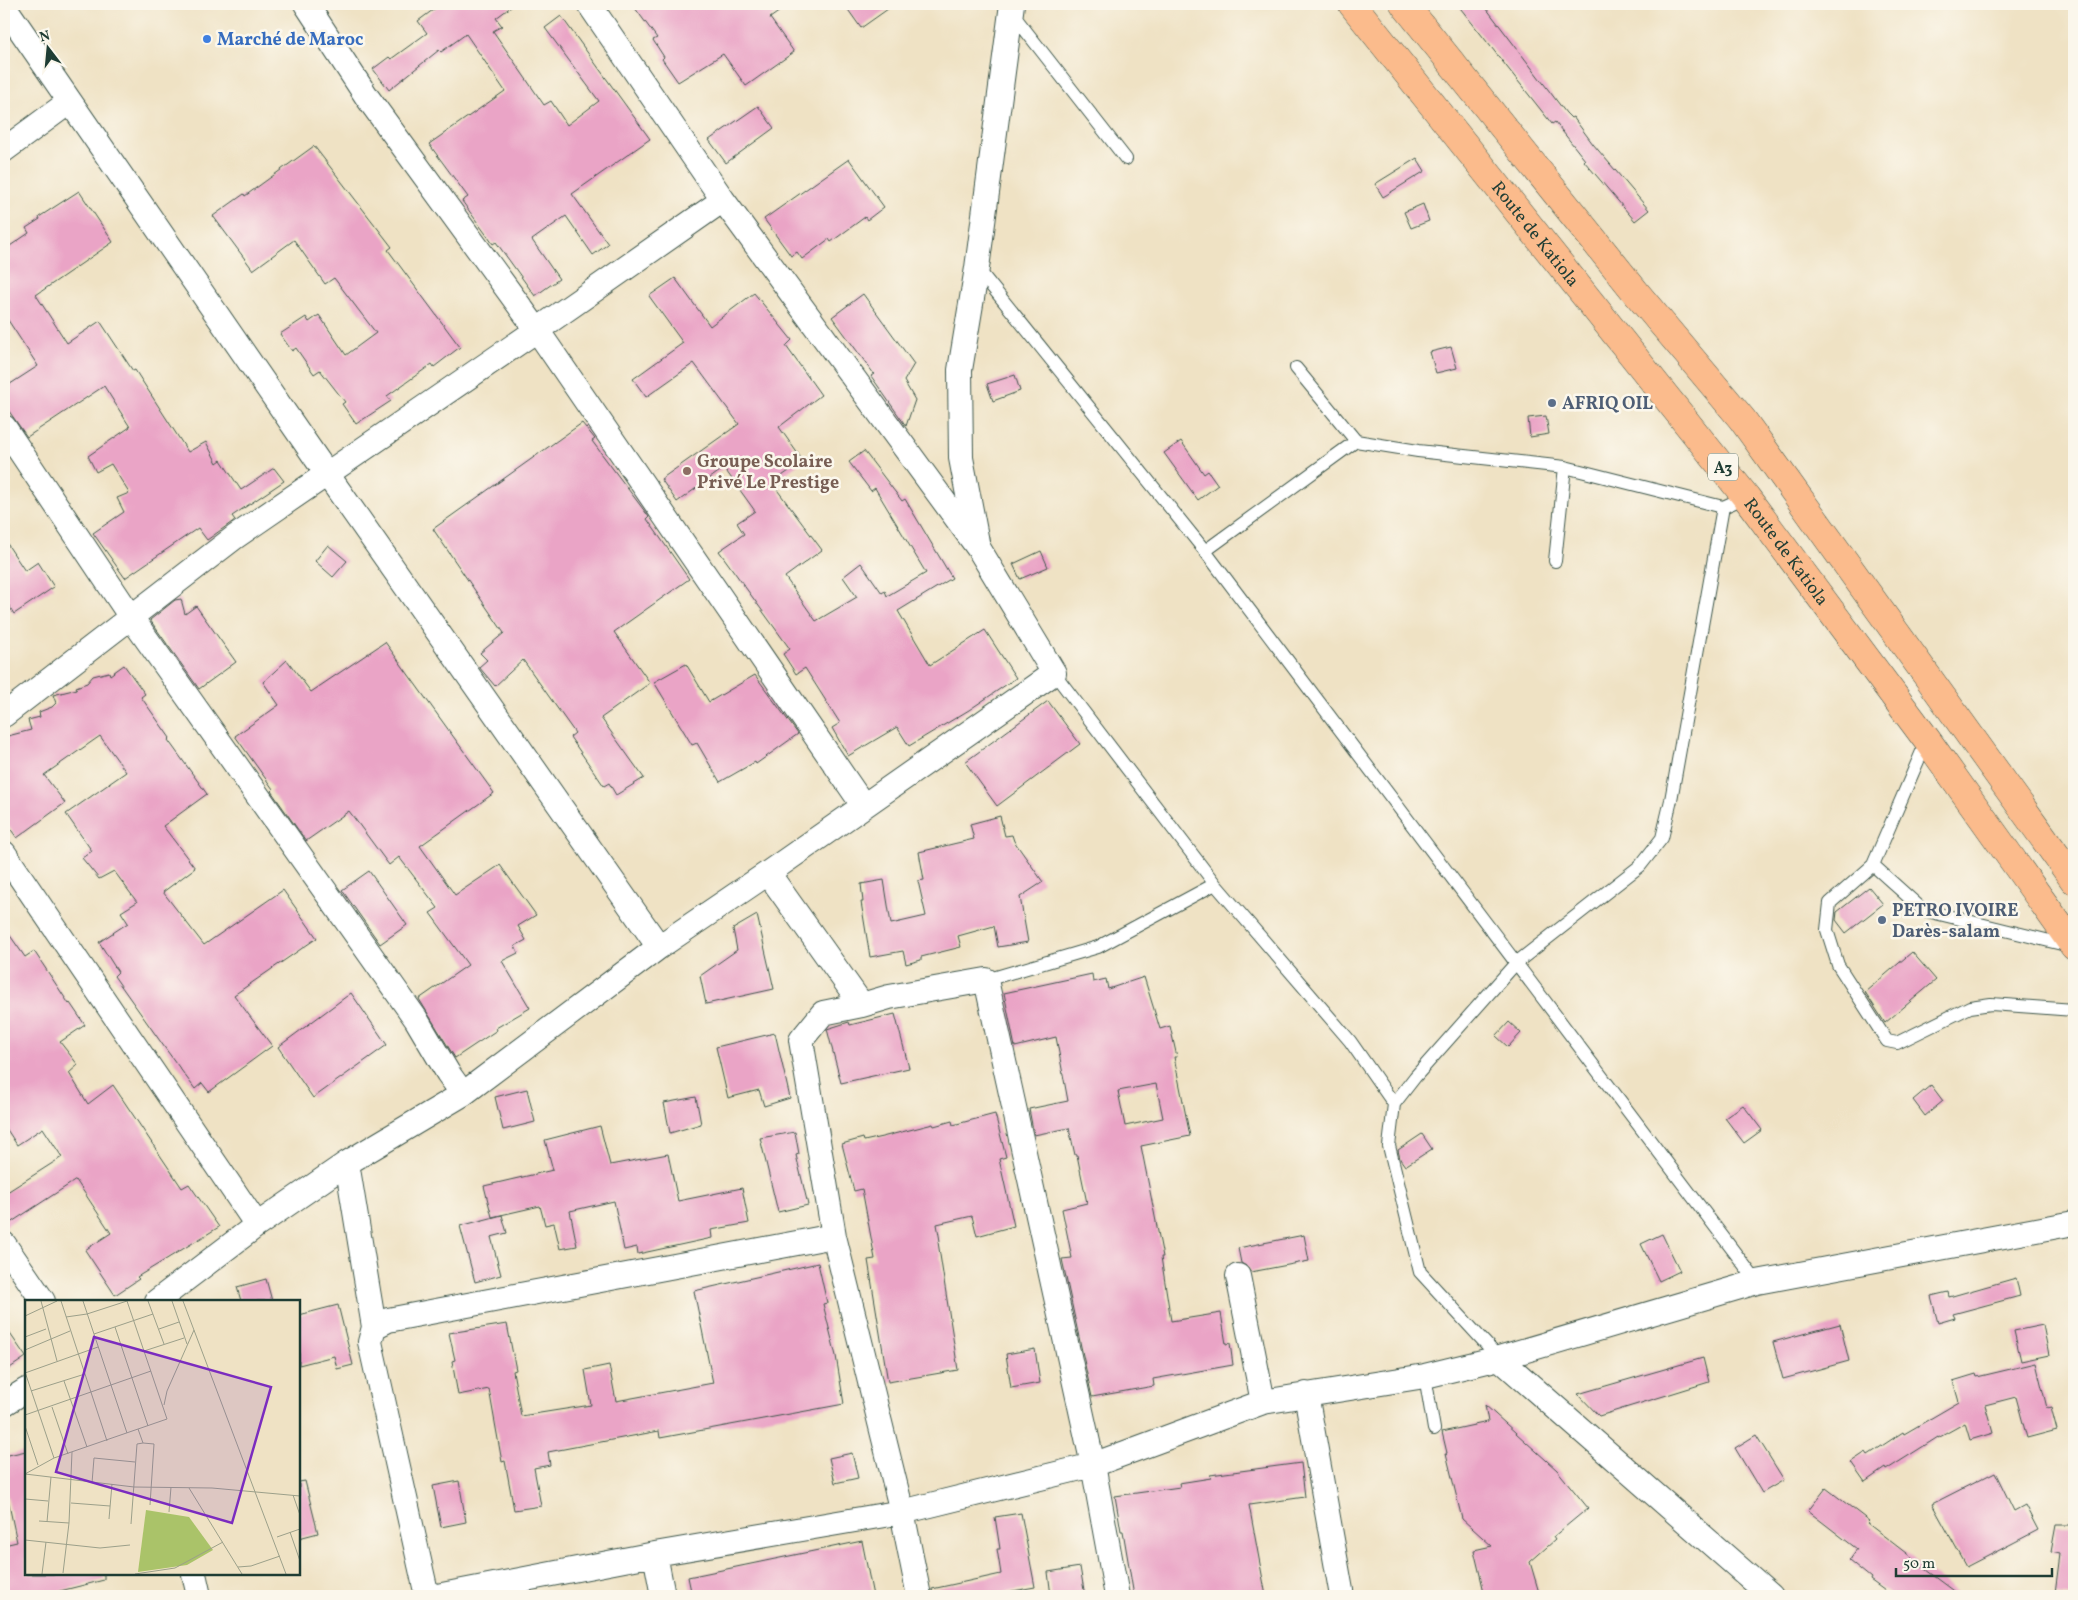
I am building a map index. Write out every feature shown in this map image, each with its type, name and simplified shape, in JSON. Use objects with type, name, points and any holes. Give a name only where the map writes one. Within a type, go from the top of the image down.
[{"type":"highway","name":"Route de Katiola","points":[[1352,4],[1735,502],[1928,740],[2074,946]]},
{"type":"highway","name":"A3","points":[[1404,4],[1638,295],[1742,419],[2074,880]]},
{"type":"street","points":[[306,4],[367,96],[536,330],[863,805]]},
{"type":"street","points":[[157,1300],[258,1225],[347,1163],[463,1094],[659,947],[1054,673],[979,549],[723,200],[589,4]]},
{"type":"street","points":[[4,6],[327,474],[659,947]]},
{"type":"street","points":[[979,549],[960,458],[960,370],[978,268],[1012,8]]},
{"type":"street","points":[[4,150],[69,102]]},
{"type":"street","points":[[4,715],[235,537],[723,200]]},
{"type":"street","points":[[7,438],[416,1019],[448,1073],[463,1094]]},
{"type":"street","points":[[4,853],[258,1225]]},
{"type":"street","points":[[768,873],[862,1005]]},
{"type":"street","points":[[919,1596],[902,1512],[834,1236],[802,1040],[822,1014],[889,997],[986,980],[1093,1464],[1117,1596]]},
{"type":"street","points":[[347,1163],[374,1328],[370,1342],[427,1596]]},
{"type":"street","points":[[437,1596],[655,1554],[902,1512],[1093,1464],[1263,1402],[1425,1376],[1499,1358],[1757,1282],[2074,1222]]},
{"type":"street","points":[[374,1328],[388,1320],[834,1236]]},
{"type":"street","points":[[4,1244],[42,1300]]},
{"type":"street","points":[[1238,1276],[1263,1402]]},
{"type":"street","points":[[1499,1358],[1771,1596]]},
{"type":"street","points":[[4,1404],[25,1391]]},
{"type":"street","points":[[1306,1394],[1342,1596]]},
{"type":"street","points":[[655,1554],[663,1596]]},
{"type":"street","points":[[194,1575],[199,1596]]},
{"type":"lane","points":[[1012,8],[1126,159]]},
{"type":"lane","points":[[978,268],[1205,550],[1757,1282]]},
{"type":"lane","points":[[1296,368],[1356,441],[1418,451],[1565,467],[1735,502],[1662,838],[1640,866],[1516,962],[1394,1104],[1388,1146],[1420,1272],[1499,1358]]},
{"type":"lane","points":[[1205,550],[1356,441]]},
{"type":"lane","points":[[1555,561],[1565,467]]},
{"type":"lane","points":[[1054,673],[1215,884],[1350,1040],[1394,1104]]},
{"type":"lane","points":[[1928,740],[1873,865],[1830,902],[1827,930],[1838,965],[1887,1041],[1897,1043],[1970,1007],[1991,1004],[2074,1010]]},
{"type":"lane","points":[[1873,865],[1923,910],[2074,946]]},
{"type":"lane","points":[[986,980],[1098,947],[1215,884]]},
{"type":"lane","points":[[1425,1376],[1434,1430]]},
{"type":"building","points":[[441,4],[515,4],[496,18],[502,26],[493,31],[544,105],[551,101],[567,125],[599,101],[545,28],[561,16],[650,139],[572,194],[608,244],[593,255],[566,216],[532,240],[559,279],[535,296],[496,242],[493,244],[462,201],[468,197],[429,144],[505,91],[466,34],[441,52],[439,50],[389,90],[373,69],[389,57],[391,59],[427,33],[418,21]]},
{"type":"building","points":[[632,4],[790,4],[770,18],[794,52],[746,86],[723,54],[678,82],[662,59],[664,57],[653,40],[657,38]]},
{"type":"building","points":[[844,4],[895,4],[861,28]]},
{"type":"building","points":[[1457,4],[1483,4],[1566,113],[1571,118],[1573,117],[1593,144],[1649,210],[1635,221],[1584,161],[1555,122],[1552,124]]},
{"type":"building","points":[[758,106],[774,128],[726,163],[709,140]]},
{"type":"building","points":[[314,146],[392,247],[388,250],[460,347],[434,367],[432,364],[387,396],[391,401],[356,424],[342,404],[345,402],[320,370],[314,374],[296,348],[292,351],[280,334],[306,317],[309,322],[319,315],[346,355],[376,333],[334,278],[325,284],[294,240],[253,270],[213,216],[244,194],[245,196]]},
{"type":"building","points":[[1417,158],[1425,171],[1383,197],[1375,184]]},
{"type":"building","points":[[849,159],[884,207],[867,220],[865,217],[831,242],[829,239],[802,259],[797,252],[791,256],[764,219]]},
{"type":"building","points":[[79,191],[113,242],[36,295],[67,343],[100,321],[133,371],[135,370],[188,452],[206,442],[217,463],[221,460],[241,490],[274,468],[284,481],[232,516],[235,520],[207,540],[198,528],[125,578],[93,533],[124,512],[117,498],[129,493],[111,464],[96,472],[88,456],[130,427],[104,386],[27,437],[4,404],[4,388],[38,366],[4,314],[4,250],[29,233],[26,228],[40,219],[39,217]]},
{"type":"building","points":[[1423,204],[1429,221],[1411,228],[1404,212]]},
{"type":"building","points":[[675,278],[710,326],[754,293],[792,340],[786,346],[821,395],[779,427],[803,461],[772,483],[822,550],[785,577],[816,621],[857,597],[843,577],[861,563],[882,593],[885,591],[887,596],[926,573],[875,488],[871,491],[849,462],[864,451],[902,501],[905,499],[952,578],[898,611],[930,665],[985,630],[1016,678],[969,710],[909,746],[897,727],[848,756],[832,728],[840,723],[805,668],[796,674],[783,654],[790,649],[719,551],[744,534],[737,523],[755,511],[724,468],[677,502],[661,479],[739,424],[694,363],[646,397],[633,379],[683,343],[649,296]]},
{"type":"building","points":[[863,294],[914,364],[904,381],[915,400],[906,426],[871,376],[874,374],[832,317]]},
{"type":"building","points":[[1451,347],[1457,368],[1436,373],[1430,352]]},
{"type":"building","points":[[1015,375],[1020,391],[993,401],[987,384]]},
{"type":"building","points":[[1546,416],[1549,434],[1530,437],[1528,418]]},
{"type":"building","points":[[582,423],[595,439],[592,441],[649,517],[647,519],[689,579],[614,632],[650,683],[601,718],[644,778],[616,795],[609,783],[604,786],[570,737],[575,733],[523,660],[495,686],[479,667],[487,660],[480,653],[504,633],[433,529]]},
{"type":"building","points":[[1181,441],[1204,474],[1208,471],[1218,485],[1198,500],[1164,453]]},
{"type":"building","points":[[4,539],[25,571],[38,562],[54,587],[14,614],[4,598]]},
{"type":"building","points":[[328,545],[347,561],[333,577],[315,561]]},
{"type":"building","points":[[1041,551],[1048,567],[1020,579],[1013,564]]},
{"type":"building","points":[[181,599],[185,614],[196,606],[236,662],[199,689],[150,620],[175,600]]},
{"type":"building","points":[[385,642],[494,793],[420,846],[455,895],[500,865],[536,915],[518,926],[526,940],[515,946],[518,953],[502,961],[530,1008],[496,1028],[497,1030],[455,1058],[419,999],[468,965],[430,913],[438,908],[399,857],[389,865],[349,811],[306,841],[271,791],[273,789],[235,736],[279,705],[263,682],[287,660],[311,692]]},
{"type":"building","points":[[686,664],[709,702],[755,675],[798,734],[756,764],[755,762],[720,782],[697,743],[692,745],[654,682]]},
{"type":"building","points":[[124,665],[145,694],[141,697],[170,738],[168,740],[207,794],[163,826],[195,868],[163,892],[204,945],[283,890],[317,938],[234,995],[272,1046],[209,1092],[202,1083],[195,1089],[114,976],[118,972],[99,942],[128,923],[121,912],[137,902],[114,871],[99,879],[82,858],[92,851],[66,814],[126,772],[100,736],[44,775],[65,803],[17,838],[4,820],[4,737],[31,730],[28,720],[40,717],[39,712],[52,707],[56,703],[53,695],[77,689],[76,687],[87,683],[93,676],[109,672],[110,675]]},
{"type":"building","points":[[1048,701],[1080,744],[997,806],[965,762]]},
{"type":"building","points":[[1000,816],[1005,836],[1012,835],[1014,841],[1043,882],[1020,897],[1028,942],[998,947],[994,926],[958,936],[961,947],[921,957],[921,960],[906,964],[903,951],[870,957],[861,902],[863,902],[861,884],[884,880],[891,924],[926,916],[918,881],[924,880],[919,852],[974,839],[970,824]]},
{"type":"building","points":[[369,871],[407,925],[380,944],[342,890]]},
{"type":"building","points":[[1869,887],[1883,904],[1846,933],[1836,920],[1837,912]]},
{"type":"building","points":[[757,915],[774,989],[706,1004],[700,976],[737,950],[733,929]]},
{"type":"building","points":[[4,927],[25,957],[34,951],[85,1025],[60,1042],[78,1065],[69,1073],[88,1104],[113,1085],[182,1188],[189,1184],[219,1227],[137,1277],[139,1279],[115,1295],[85,1250],[111,1233],[76,1180],[4,1227],[4,1194],[62,1157],[43,1128],[17,1145],[4,1125]]},
{"type":"building","points":[[1912,952],[1936,980],[1885,1023],[1865,992]]},
{"type":"building","points":[[1092,974],[1093,982],[1106,979],[1108,989],[1144,977],[1160,1029],[1170,1026],[1177,1057],[1174,1057],[1190,1136],[1141,1146],[1163,1257],[1161,1257],[1171,1321],[1221,1313],[1226,1344],[1230,1343],[1233,1365],[1153,1379],[1154,1386],[1092,1397],[1062,1259],[1072,1258],[1062,1209],[1087,1203],[1077,1155],[1075,1155],[1069,1128],[1034,1135],[1029,1109],[1068,1101],[1056,1037],[1015,1047],[1004,993]],"holes":[[[1156,1084],[1163,1118],[1125,1126],[1118,1091]]]},
{"type":"building","points":[[351,993],[387,1045],[313,1098],[278,1047]]},
{"type":"building","points":[[895,1014],[909,1068],[841,1083],[827,1029],[849,1022],[850,1025]]},
{"type":"building","points":[[1509,1022],[1521,1033],[1508,1047],[1496,1036]]},
{"type":"building","points":[[775,1033],[790,1098],[764,1106],[759,1090],[728,1098],[716,1047]]},
{"type":"building","points":[[1931,1085],[1943,1101],[1925,1116],[1913,1100]]},
{"type":"building","points":[[527,1089],[535,1122],[503,1130],[495,1097]]},
{"type":"building","points":[[696,1097],[701,1124],[670,1133],[664,1103]]},
{"type":"building","points":[[1743,1105],[1762,1130],[1744,1143],[1725,1118]]},
{"type":"building","points":[[995,1114],[1006,1157],[999,1159],[1014,1226],[977,1236],[972,1216],[937,1224],[940,1241],[938,1242],[958,1370],[888,1382],[868,1260],[875,1259],[862,1189],[854,1191],[842,1144],[863,1138],[864,1141],[933,1124],[934,1126],[952,1121],[953,1125]]},
{"type":"building","points":[[600,1126],[610,1165],[668,1154],[678,1201],[742,1188],[749,1223],[711,1230],[712,1238],[638,1254],[637,1247],[624,1250],[614,1201],[570,1211],[577,1246],[560,1249],[554,1223],[545,1225],[540,1206],[492,1217],[484,1186],[553,1170],[545,1140]]},
{"type":"building","points":[[795,1132],[799,1154],[796,1155],[808,1205],[778,1212],[760,1138]]},
{"type":"building","points":[[1422,1134],[1432,1149],[1405,1166],[1400,1159],[1398,1150]]},
{"type":"building","points":[[502,1215],[507,1233],[491,1237],[501,1275],[475,1282],[460,1226]]},
{"type":"building","points":[[1662,1234],[1680,1271],[1659,1281],[1641,1244]]},
{"type":"building","points":[[1304,1235],[1309,1261],[1251,1272],[1248,1267],[1241,1263],[1238,1248]]},
{"type":"building","points":[[818,1263],[827,1303],[823,1304],[836,1356],[844,1404],[660,1438],[659,1431],[548,1452],[550,1465],[534,1468],[541,1506],[514,1510],[505,1461],[502,1462],[489,1389],[458,1395],[452,1361],[455,1360],[449,1333],[507,1324],[516,1370],[513,1371],[521,1416],[591,1405],[585,1370],[609,1365],[616,1401],[713,1383],[694,1291]]},
{"type":"building","points":[[2016,1278],[2020,1296],[1953,1314],[1955,1318],[1938,1323],[1931,1296],[1948,1292],[1949,1297]]},
{"type":"building","points":[[266,1279],[272,1300],[241,1300],[237,1287]]},
{"type":"building","points":[[338,1305],[353,1365],[337,1369],[334,1356],[300,1365],[300,1315]]},
{"type":"building","points":[[1840,1324],[1849,1361],[1783,1379],[1773,1342]]},
{"type":"building","points":[[4,1325],[25,1358],[4,1372]]},
{"type":"building","points":[[2043,1325],[2049,1355],[2021,1361],[2014,1331]]},
{"type":"building","points":[[1035,1349],[1040,1383],[1011,1388],[1006,1354]]},
{"type":"building","points":[[1703,1358],[1709,1382],[1599,1416],[1578,1394]]},
{"type":"building","points":[[2036,1363],[2047,1408],[2051,1407],[2057,1430],[2027,1438],[2016,1397],[1985,1405],[1993,1433],[1970,1440],[1965,1423],[1938,1437],[1886,1470],[1885,1468],[1865,1482],[1851,1462],[1866,1452],[1868,1455],[1903,1432],[1904,1434],[1959,1402],[1953,1381],[1976,1374],[1977,1377]]},
{"type":"building","points":[[1485,1405],[1557,1470],[1588,1508],[1553,1537],[1555,1540],[1530,1562],[1540,1596],[1485,1596],[1474,1550],[1492,1546],[1462,1519],[1442,1432],[1488,1422]]},
{"type":"building","points":[[1756,1435],[1784,1480],[1762,1493],[1735,1448]]},
{"type":"building","points":[[25,1451],[25,1575],[104,1575],[104,1580],[40,1596],[4,1596],[4,1545],[17,1542],[4,1481],[4,1456]]},
{"type":"building","points":[[852,1453],[858,1478],[835,1483],[829,1458]]},
{"type":"building","points":[[1301,1463],[1305,1497],[1249,1505],[1266,1596],[1134,1596],[1115,1496],[1180,1487],[1179,1483],[1211,1478],[1210,1475]]},
{"type":"building","points":[[1995,1472],[2014,1511],[2025,1505],[2038,1530],[1967,1567],[1932,1504]]},
{"type":"building","points":[[305,1481],[318,1533],[300,1538],[300,1482]]},
{"type":"building","points":[[459,1481],[466,1522],[441,1527],[433,1486]]},
{"type":"building","points":[[1826,1488],[1869,1521],[1867,1523],[1914,1561],[1961,1596],[1892,1596],[1870,1580],[1871,1578],[1849,1560],[1857,1549],[1808,1511]]},
{"type":"building","points":[[1021,1513],[1035,1587],[1002,1593],[1002,1596],[933,1596],[932,1589],[1001,1574],[997,1549],[1000,1549],[995,1517]]},
{"type":"building","points":[[2056,1525],[2074,1525],[2074,1595],[2055,1593],[2060,1554],[2051,1552]]},
{"type":"building","points":[[862,1541],[873,1596],[692,1596],[688,1577]]},
{"type":"building","points":[[1080,1567],[1085,1596],[1051,1596],[1048,1572]]},
{"type":"place","name":"Marché de Maroc","points":[[207,39]]},
{"type":"place","name":"AFRIQ OIL","points":[[1552,403]]},
{"type":"place","name":"Groupe Scolaire Privé Le Prestige","points":[[687,471]]},
{"type":"place","name":"PETRO IVOIRE Darès-salam","points":[[1882,920]]}]
